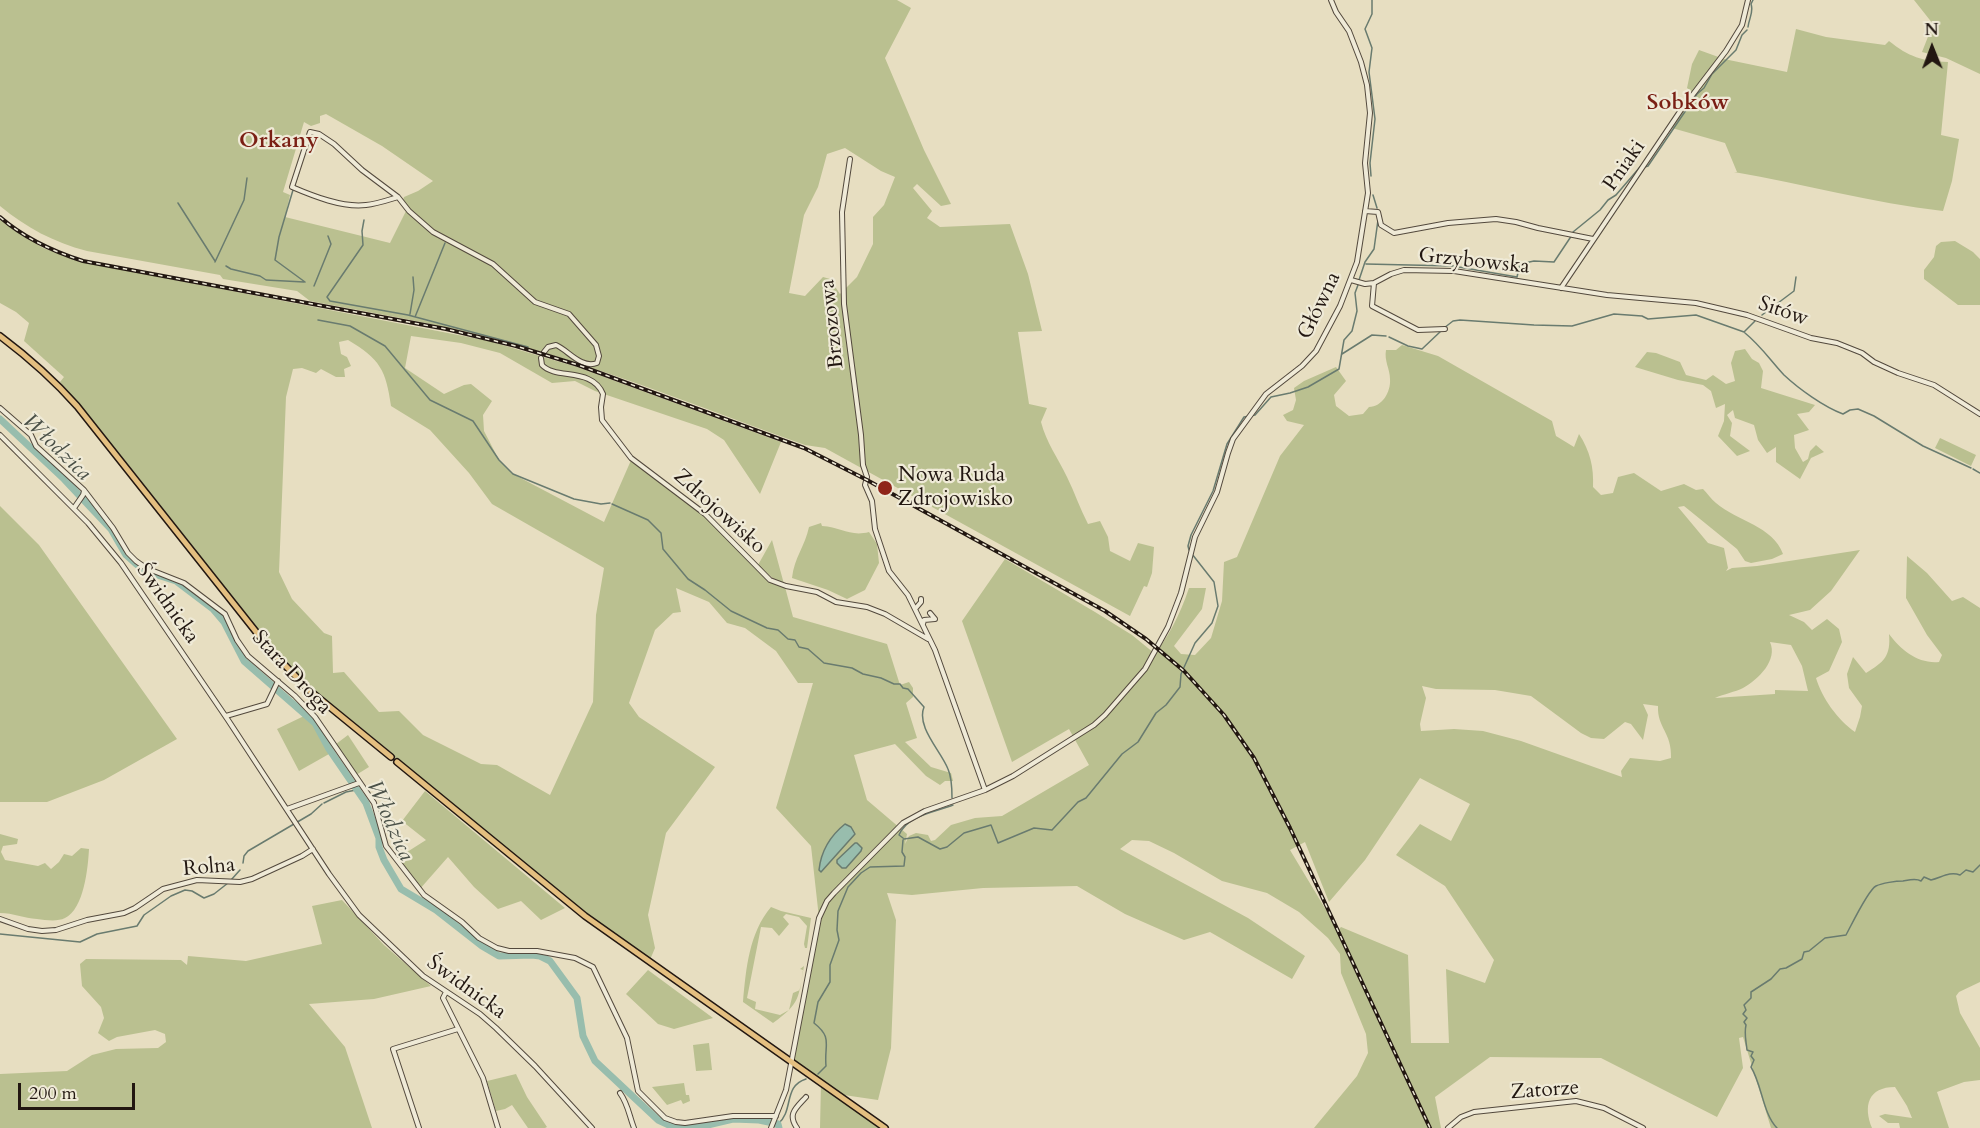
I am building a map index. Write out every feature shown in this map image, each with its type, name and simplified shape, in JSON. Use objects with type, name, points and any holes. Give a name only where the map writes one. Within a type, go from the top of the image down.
[{"type":"main road","points":[[0,336],[23,353],[77,406],[285,666],[309,690],[391,757]]},
{"type":"main road","points":[[397,762],[585,916],[885,1128]]},
{"type":"street","name":"Główna","points":[[985,790],[1081,735],[1097,722],[1145,669],[1168,627],[1181,593],[1192,549],[1217,492],[1230,446],[1249,415],[1267,392],[1311,358],[1326,335],[1353,281],[1368,185],[1366,157],[1370,121],[1367,85],[1349,31],[1331,0]]},
{"type":"street","name":"Pniaki","points":[[1561,288],[1682,110],[1726,51],[1742,25],[1748,0]]},
{"type":"street","points":[[398,197],[356,205],[331,201],[292,187],[310,132],[319,134],[334,144],[362,170],[398,197],[433,232],[492,264],[535,302],[569,314],[596,345],[598,360],[595,364],[590,364],[571,357],[555,345],[548,347],[544,352]]},
{"type":"street","name":"Brzozowa","points":[[850,159],[842,212],[843,290],[863,465],[867,477],[865,485],[872,501],[875,529],[889,571],[908,595],[915,609]]},
{"type":"street","name":"Grzybowska","points":[[1365,211],[1376,212],[1381,225],[1394,233],[1448,223],[1496,219],[1594,239]]},
{"type":"street","name":"Grzybowska","points":[[1353,281],[1361,284],[1374,283],[1391,274],[1413,269],[1454,271],[1561,288]]},
{"type":"street","points":[[1374,283],[1372,306],[1418,330],[1443,329]]},
{"type":"street","name":"Sitów","points":[[1561,288],[1696,303],[1747,315],[1862,353],[1874,362],[1898,373],[1934,385],[1980,412]]},
{"type":"street","name":"Zdrojowisko","points":[[542,358],[542,365],[550,372],[575,374],[599,387],[603,394],[602,420],[632,458],[705,514],[770,580],[817,592],[836,602],[867,607],[885,614],[928,639]]},
{"type":"street","points":[[0,408],[30,435],[36,446],[84,493],[74,508]]},
{"type":"street","name":"Świdnicka","points":[[0,435],[74,508],[121,563],[359,915],[409,964],[496,1028],[535,1066],[592,1128]]},
{"type":"street","name":"Stara Droga","points":[[84,493],[136,561],[146,568],[184,583],[221,609],[229,619],[237,639],[248,656],[315,717],[376,808],[387,846],[419,890],[479,938],[497,948],[509,951],[537,951],[575,958],[593,967],[627,1038],[638,1090],[665,1118],[685,1123],[743,1115],[775,1118]]},
{"type":"street","points":[[771,1128],[783,1100],[819,918],[827,901],[903,823],[925,811],[985,790],[938,658],[915,609],[921,602],[921,598]]},
{"type":"street","points":[[922,625],[924,620],[935,619],[930,613]]},
{"type":"street","points":[[226,717],[264,706],[269,702],[278,682]]},
{"type":"street","points":[[287,809],[358,783]]},
{"type":"street","name":"Rolna","points":[[0,919],[28,929],[56,930],[124,913],[163,889],[197,880],[246,880],[303,856],[313,849]]},
{"type":"street","points":[[446,992],[442,998],[483,1078],[498,1128]]},
{"type":"street","points":[[419,1128],[393,1049],[458,1029]]},
{"type":"street","points":[[620,1093],[628,1105],[634,1128]]},
{"type":"street","points":[[797,1128],[792,1119],[792,1113],[806,1097]]},
{"type":"street","name":"Zatorze","points":[[1448,1128],[1461,1117],[1474,1112],[1576,1101],[1604,1108],[1643,1128]]},
{"type":"shaded area","points":[[0,0],[897,0],[911,8],[885,58],[924,150],[951,204],[941,206],[917,184],[913,188],[932,211],[927,218],[940,227],[1010,224],[1028,274],[1042,331],[1018,332],[1029,404],[1047,408],[1041,422],[1043,429],[1088,524],[1100,521],[1108,537],[1110,551],[1130,561],[1138,543],[1154,547],[1152,573],[1147,587],[1144,586],[1130,616],[825,448],[805,445],[575,362],[485,336],[310,301],[297,291],[223,279],[220,275],[87,251],[41,233],[0,206]],"holes":[[[326,114],[382,146],[433,181],[404,197],[403,200],[408,207],[390,243],[285,217],[290,195],[283,192],[304,122],[311,126],[320,123],[320,116]],[[845,148],[881,171],[895,177],[884,205],[873,217],[873,244],[857,277],[840,294],[830,279],[823,277],[805,296],[789,293],[804,215],[818,187],[827,154]]]},
{"type":"shaded area","points":[[1914,0],[1980,0],[1980,74],[1946,58],[1922,52],[1933,24]]},
{"type":"shaded area","points":[[1796,29],[1826,37],[1885,45],[1889,41],[1916,57],[1948,62],[1941,135],[1959,139],[1952,181],[1943,211],[1890,203],[1734,172],[1737,172],[1725,143],[1672,128],[1695,94],[1687,88],[1692,64],[1699,50],[1724,59],[1787,72]]},
{"type":"shaded area","points":[[0,220],[43,248],[83,262],[489,341],[577,367],[781,442],[760,494],[724,440],[707,429],[595,391],[575,381],[552,383],[500,353],[461,343],[411,336],[405,368],[444,394],[471,384],[492,401],[483,415],[484,431],[499,460],[513,474],[604,522],[632,458],[705,514],[768,580],[785,587],[793,617],[887,644],[900,685],[909,682],[913,688],[913,697],[906,703],[917,738],[905,742],[931,767],[951,773],[953,781],[945,781],[940,785],[926,776],[895,744],[854,755],[867,800],[907,834],[905,844],[909,836],[916,833],[928,835],[931,841],[951,825],[975,818],[1002,816],[1089,765],[1069,729],[1012,762],[962,621],[1005,559],[1132,635],[1154,653],[1151,659],[1173,626],[1189,588],[1206,588],[1202,609],[1174,646],[1181,654],[1195,655],[1211,638],[1222,601],[1224,562],[1237,557],[1280,456],[1304,425],[1287,421],[1283,415],[1293,410],[1296,400],[1294,388],[1336,367],[1346,381],[1334,395],[1336,406],[1349,416],[1363,414],[1369,407],[1382,402],[1389,389],[1390,375],[1386,350],[1396,350],[1402,345],[1438,356],[1552,421],[1556,436],[1574,447],[1579,434],[1591,459],[1593,487],[1601,495],[1613,493],[1618,477],[1634,473],[1661,491],[1684,484],[1696,490],[1703,489],[1724,509],[1763,530],[1778,545],[1783,554],[1772,559],[1751,563],[1745,561],[1737,549],[1684,506],[1678,507],[1708,543],[1724,548],[1728,568],[1726,571],[1732,568],[1860,550],[1831,591],[1810,610],[1789,615],[1804,622],[1812,630],[1827,619],[1839,629],[1842,642],[1829,671],[1816,678],[1831,708],[1855,732],[1862,706],[1849,688],[1847,674],[1853,657],[1866,673],[1885,658],[1889,648],[1889,634],[1911,655],[1924,661],[1939,662],[1942,655],[1927,635],[1906,598],[1907,556],[1927,573],[1952,601],[1963,597],[1980,608],[1980,982],[1959,992],[1956,996],[1960,1013],[1980,1048],[1980,1080],[1964,1082],[1937,1092],[1949,1128],[1900,1128],[1899,1123],[1888,1123],[1879,1116],[1885,1114],[1912,1118],[1895,1087],[1879,1090],[1870,1099],[1868,1112],[1872,1128],[1771,1128],[1743,1037],[1739,1038],[1743,1068],[1717,1117],[1601,1058],[1490,1057],[1435,1097],[1441,1128],[1314,1128],[1357,1076],[1368,1053],[1366,1034],[1341,973],[1340,954],[1328,938],[1299,912],[1267,893],[1222,881],[1149,841],[1132,840],[1120,849],[1248,918],[1305,956],[1292,979],[1210,932],[1184,940],[1125,914],[1077,886],[983,888],[912,895],[887,893],[896,920],[891,1048],[878,1100],[837,1094],[881,1128],[820,1128],[821,1083],[791,1062],[819,918],[811,846],[776,808],[813,683],[798,683],[776,651],[745,628],[727,623],[709,602],[676,588],[681,612],[673,613],[655,630],[629,703],[639,717],[715,767],[666,833],[648,915],[655,948],[649,962],[585,916],[534,870],[397,762],[391,757],[392,753],[312,688],[274,649],[60,382],[64,377],[24,341],[29,323],[0,303]],"holes":[[[348,340],[368,353],[384,374],[391,406],[430,430],[469,473],[492,504],[604,568],[596,615],[593,702],[550,795],[497,765],[481,764],[423,735],[399,711],[379,712],[344,672],[333,673],[332,636],[324,633],[292,599],[279,572],[286,397],[293,369],[302,368],[316,373],[321,369],[336,377],[345,377],[344,369],[351,366],[347,357],[341,354],[339,342]],[[1770,642],[1791,645],[1802,666],[1808,691],[1775,690],[1775,694],[1715,698],[1743,688],[1755,680],[1766,668],[1772,649]],[[1422,686],[1436,689],[1495,690],[1531,696],[1581,733],[1591,738],[1604,739],[1625,722],[1631,724],[1643,740],[1648,715],[1643,704],[1658,706],[1660,720],[1671,749],[1671,758],[1660,761],[1630,758],[1621,771],[1622,777],[1521,741],[1483,731],[1454,729],[1421,731],[1420,724],[1426,698]],[[1420,778],[1470,804],[1451,841],[1420,824],[1396,855],[1445,886],[1494,960],[1485,983],[1446,969],[1449,1043],[1411,1043],[1408,955],[1341,927],[1338,930],[1290,850],[1305,842],[1329,902],[1365,860]]]},
{"type":"shaded area","points":[[1955,241],[1980,259],[1980,305],[1958,305],[1924,279],[1924,270],[1934,257],[1936,246],[1941,242]]},
{"type":"shaded area","points":[[1745,349],[1752,359],[1759,363],[1763,371],[1761,388],[1815,405],[1809,412],[1797,414],[1809,430],[1794,435],[1795,448],[1803,462],[1808,459],[1810,451],[1816,445],[1824,452],[1811,458],[1800,479],[1776,462],[1776,447],[1767,453],[1758,440],[1754,425],[1735,418],[1733,410],[1727,415],[1732,423],[1730,436],[1750,451],[1737,456],[1718,436],[1724,421],[1725,404],[1716,408],[1711,391],[1703,385],[1635,367],[1647,352],[1656,353],[1680,362],[1686,375],[1706,380],[1713,375],[1726,384],[1735,381],[1731,363],[1735,351]]},
{"type":"shaded area","points":[[1940,438],[1976,455],[1971,466],[1935,448]]},
{"type":"shaded area","points":[[0,506],[39,545],[177,739],[104,780],[47,802],[0,802]]},
{"type":"shaded area","points":[[821,523],[822,526],[851,533],[869,532],[877,544],[879,563],[865,590],[847,599],[792,578],[809,527]]},
{"type":"shaded area","points":[[772,540],[784,584],[775,580],[758,565]]},
{"type":"shaded area","points":[[304,716],[313,721],[319,730],[329,749],[329,754],[299,771],[277,729]]},
{"type":"shaded area","points":[[348,735],[369,767],[356,775],[336,744]]},
{"type":"shaded area","points":[[425,791],[565,908],[541,920],[521,901],[498,909],[474,887],[448,857],[419,890],[396,859],[426,840],[402,821]]},
{"type":"shaded area","points":[[845,824],[851,827],[855,834],[821,872],[819,870],[824,850]]},
{"type":"shaded area","points":[[0,834],[18,839],[17,844],[3,846],[1,852],[5,860],[38,866],[45,863],[51,869],[64,854],[72,856],[81,848],[89,849],[84,887],[77,906],[71,913],[65,918],[51,920],[0,913]]},
{"type":"shaded area","points":[[855,843],[862,848],[861,851],[846,868],[842,868],[837,860]]},
{"type":"shaded area","points":[[342,900],[384,945],[431,986],[374,999],[309,1004],[345,1047],[372,1128],[0,1128],[0,1074],[67,1071],[92,1055],[116,1049],[158,1048],[166,1042],[165,1034],[155,1030],[117,1037],[109,1041],[98,1033],[104,1018],[101,1007],[82,986],[80,964],[86,959],[181,960],[187,965],[188,956],[246,961],[322,944],[312,906]]},
{"type":"shaded area","points":[[771,907],[811,918],[807,948],[804,944],[807,926],[799,917],[786,914],[783,917],[789,924],[779,936],[772,928],[761,927],[747,998],[756,1002],[755,1009],[780,1015],[789,1010],[773,1023],[743,1002],[747,964],[753,940]]},
{"type":"shaded area","points":[[648,970],[713,1018],[674,1029],[658,1024],[626,994]]},
{"type":"shaded area","points":[[800,990],[794,1005],[789,1010],[793,993]]},
{"type":"shaded area","points":[[709,1043],[712,1070],[696,1071],[693,1045]]},
{"type":"shaded area","points":[[516,1074],[527,1097],[547,1127],[528,1128],[512,1105],[496,1111],[487,1081]]},
{"type":"shaded area","points":[[684,1083],[686,1095],[689,1095],[690,1101],[683,1104],[681,1100],[667,1105],[652,1087]]},
{"type":"waterway","points":[[1371,176],[1370,163],[1375,119],[1369,72],[1372,48],[1365,29],[1372,14],[1372,0]]},
{"type":"waterway","points":[[1748,27],[1753,0]]},
{"type":"waterway","points":[[1645,167],[1648,166],[1712,74],[1736,50],[1742,35],[1747,30]]},
{"type":"waterway","points":[[1573,232],[1616,195],[1640,167]]},
{"type":"waterway","points":[[294,187],[299,172]]},
{"type":"waterway","points":[[215,262],[244,200],[247,178]]},
{"type":"waterway","points":[[293,190],[279,237],[275,260],[305,282]]},
{"type":"waterway","points":[[1373,195],[1377,208]]},
{"type":"waterway","points":[[178,203],[215,261]]},
{"type":"waterway","points":[[364,220],[363,245],[327,297],[330,301],[408,315],[528,347]]},
{"type":"waterway","points":[[1359,280],[1365,262],[1374,249],[1378,220]]},
{"type":"waterway","points":[[1366,264],[1453,266],[1517,277],[1520,264],[1534,261],[1554,262],[1572,235]]},
{"type":"waterway","points":[[314,286],[331,244],[328,236]]},
{"type":"waterway","points":[[415,317],[445,243]]},
{"type":"waterway","points":[[226,266],[266,280],[304,282]]},
{"type":"waterway","points":[[410,314],[414,290],[413,277]]},
{"type":"waterway","points":[[1762,315],[1794,291],[1796,277]]},
{"type":"waterway","points":[[1189,550],[1191,535],[1213,491],[1227,444],[1244,417],[1255,415],[1271,397],[1308,387],[1339,369],[1344,340],[1352,331],[1357,311],[1355,293],[1358,285]]},
{"type":"waterway","points":[[1444,328],[1453,321],[1460,320],[1572,326],[1614,314],[1642,316],[1648,319],[1696,315],[1744,332],[1755,321]]},
{"type":"waterway","points":[[318,320],[350,326],[385,346],[430,400],[473,421],[499,460],[513,474],[574,499],[601,504],[610,503]]},
{"type":"waterway","points":[[1389,337],[1408,346],[1422,349],[1441,331]]},
{"type":"waterway","points":[[1745,333],[1784,375],[1820,402],[1843,414],[1858,409],[1874,416],[1923,446],[1971,468]]},
{"type":"waterway","points":[[1342,354],[1372,335],[1386,336]]},
{"type":"waterway","name":"Włodzica","points":[[0,419],[64,479],[111,529],[126,555],[145,571],[176,581],[213,609],[224,622],[244,661],[315,723],[329,749],[366,803],[379,838],[379,847],[384,860],[401,889],[436,910],[482,946],[499,956],[532,955],[550,961],[577,998],[583,1036],[595,1061],[658,1120],[673,1127],[708,1125],[733,1119],[759,1120],[778,1124],[779,1128]]},
{"type":"waterway","points":[[1973,469],[1980,473]]},
{"type":"waterway","points":[[612,504],[648,520],[661,533],[663,549],[688,579],[731,611],[767,628],[778,630],[788,639],[795,640],[799,647],[808,649],[824,663],[852,668],[863,674],[900,684],[903,688],[908,689],[924,707],[923,723],[949,772],[952,798]]},
{"type":"waterway","points":[[904,839],[918,837],[940,849],[947,847],[964,833],[991,825],[998,843],[1034,828],[1052,830],[1078,802],[1086,798],[1122,754],[1138,742],[1156,713],[1166,705],[1180,687],[1181,674],[1195,643],[1212,623],[1218,606],[1214,582],[1192,554]]},
{"type":"waterway","points":[[324,803],[346,792],[356,790]]},
{"type":"waterway","points":[[243,863],[248,851],[311,814],[322,804]]},
{"type":"waterway","points":[[903,838],[899,835],[908,823],[923,815],[953,805]]},
{"type":"waterway","points":[[818,1074],[826,1066],[826,1037],[814,1023],[818,1002],[830,982],[830,965],[839,940],[838,911],[848,887],[861,873],[870,867],[904,866],[903,840]]},
{"type":"waterway","points":[[1777,1128],[1769,1115],[1751,1067],[1754,1060],[1751,1056],[1753,1052],[1747,1050],[1744,1022],[1747,1018],[1743,1014],[1746,1010],[1744,1005],[1751,998],[1751,992],[1771,979],[1780,969],[1802,959],[1804,952],[1809,951],[1825,938],[1846,935],[1864,901],[1876,886],[1889,882],[1921,881],[1924,877],[1931,880],[1949,874],[1960,875],[1966,870],[1973,872],[1980,865]]},
{"type":"waterway","points":[[231,880],[240,870]]},
{"type":"waterway","points":[[0,934],[80,942],[97,934],[137,926],[144,915],[171,896],[185,890],[204,898],[214,894],[228,883]]},
{"type":"waterway","points":[[778,1124],[783,1119],[794,1087],[806,1079]]},
{"type":"railway","points":[[0,217],[39,243],[83,261],[446,329],[516,346],[578,365],[804,448],[867,480],[1105,611],[1146,639],[1184,671],[1224,715],[1254,758],[1290,828],[1430,1128]]},
{"type":"place","name":"Nowa Ruda Zdrojowisko","points":[[885,488]]},
{"type":"district","name":"Sobków","points":[[1688,104]]},
{"type":"district","name":"Orkany","points":[[279,142]]}]
